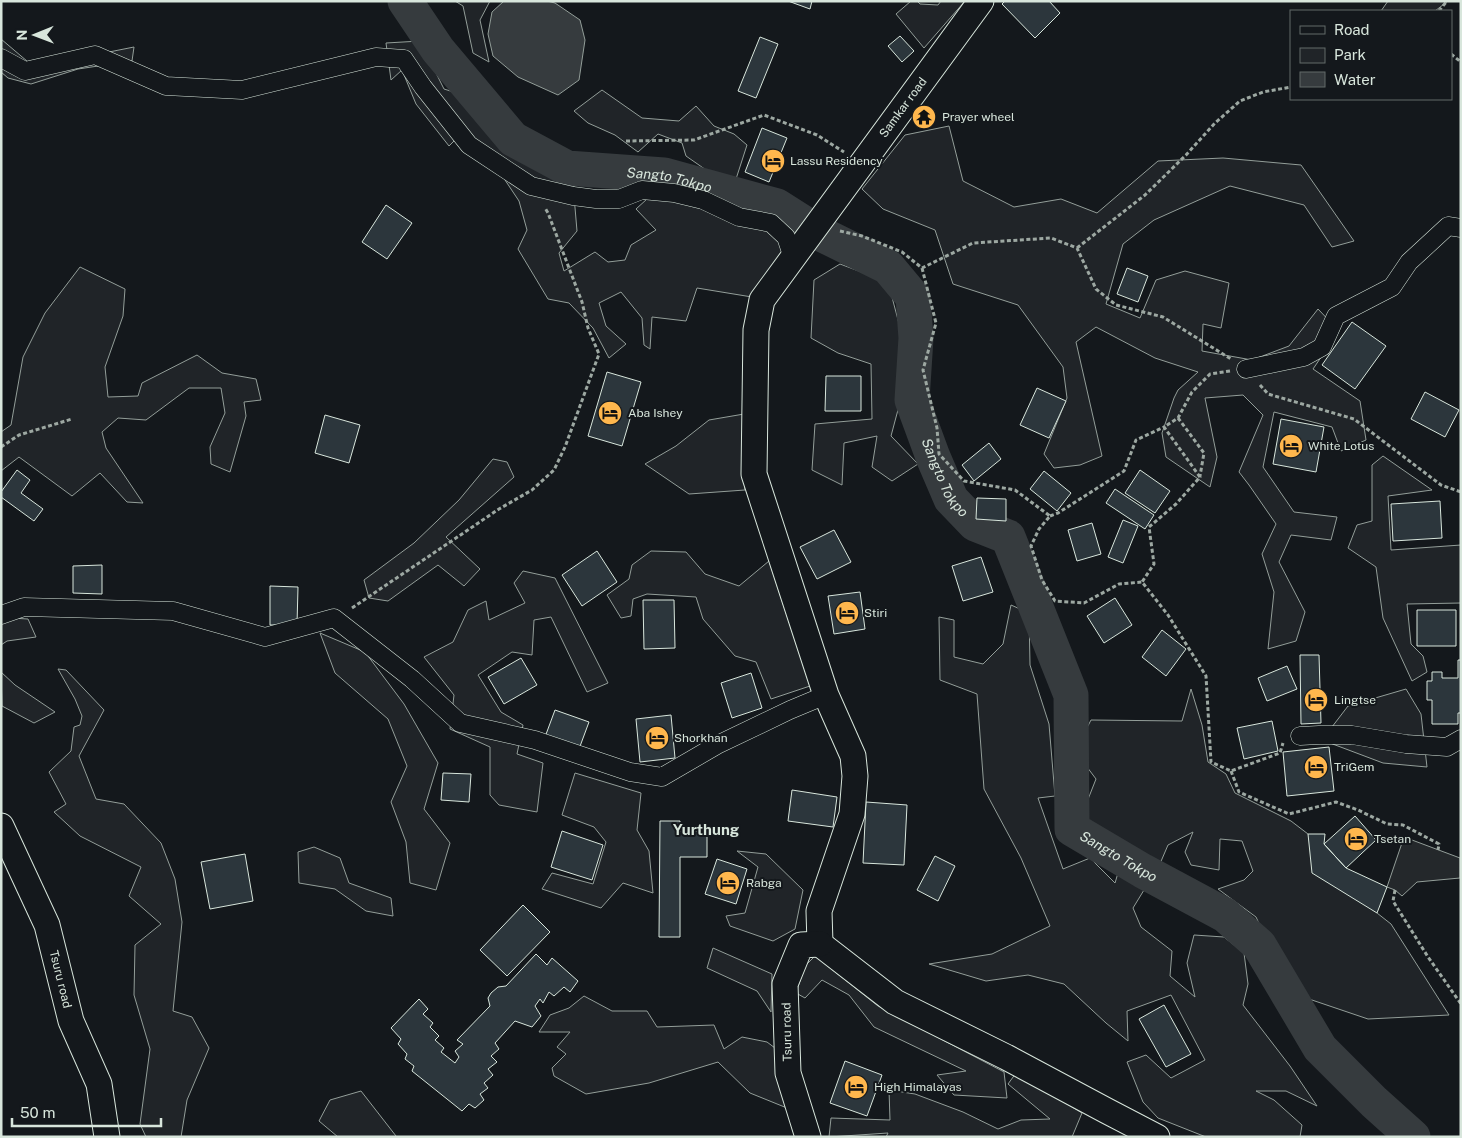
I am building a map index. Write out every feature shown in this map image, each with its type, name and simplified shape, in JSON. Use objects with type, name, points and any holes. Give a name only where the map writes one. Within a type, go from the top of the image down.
[{"type":"street","name":"Samkar road","points":[[820,944],[819,911],[852,814],[855,776],[853,756],[826,695],[754,474],[756,330],[762,300],[798,250],[829,221],[862,163],[981,1]]},
{"type":"street","points":[[1,58],[25,71],[95,55],[166,86],[242,90],[376,57],[404,59],[468,145],[532,186],[573,196],[596,199],[619,199],[642,190],[674,193],[702,200],[739,217],[771,223],[798,250]]},
{"type":"street","points":[[1246,369],[1304,358],[1322,347],[1336,316],[1392,287],[1409,262],[1448,226],[1461,228]]},
{"type":"street","points":[[1,615],[24,608],[173,611],[265,637],[334,618],[412,680],[460,723],[534,740],[630,772],[662,777],[717,745],[826,695]]},
{"type":"street","points":[[1300,736],[1319,734],[1352,735],[1406,744],[1447,747],[1461,739]]},
{"type":"street","name":"Tsuru road","points":[[1,826],[47,925],[71,1021],[99,1084],[107,1137]]},
{"type":"street","points":[[820,944],[895,1002],[1006,1056],[1157,1137]]},
{"type":"street","name":"Tsuru road","points":[[808,1137],[788,1073],[785,984],[802,945],[820,944]]},
{"type":"path","points":[[1077,248],[1144,195],[1186,155],[1215,123],[1240,101],[1263,92],[1290,87]]},
{"type":"path","points":[[626,141],[694,140],[764,115],[817,134],[862,163]]},
{"type":"path","points":[[334,618],[350,610],[499,509],[532,490],[554,470],[565,447],[599,354],[588,328],[582,302],[548,213],[532,186]]},
{"type":"path","points":[[829,221],[902,252],[922,268],[936,323],[923,370],[937,428],[939,454],[964,480],[1015,490],[1050,516]]},
{"type":"path","points":[[922,268],[972,243],[1051,238],[1077,248],[1096,289],[1116,305],[1163,317],[1246,369],[1268,394],[1354,419],[1441,485],[1461,492]]},
{"type":"path","points":[[1142,582],[1119,584],[1084,603],[1055,601],[1042,580],[1032,546],[1039,529],[1050,516],[1058,513],[1124,471],[1136,440],[1178,418],[1192,392],[1210,374],[1246,369]]},
{"type":"path","points":[[1142,582],[1154,564],[1149,527],[1176,504],[1200,477],[1204,452],[1178,418]]},
{"type":"path","points":[[1,447],[19,435],[72,420]]},
{"type":"path","points":[[1164,427],[1200,477]]},
{"type":"path","points":[[1142,582],[1168,615],[1206,676],[1211,762],[1231,771],[1280,753],[1282,743],[1300,736]]},
{"type":"path","points":[[1231,771],[1239,792],[1289,814],[1336,802],[1387,824],[1403,825],[1439,844],[1438,850]]},
{"type":"path","points":[[1395,890],[1392,901],[1461,1004]]},
{"type":"green space","points":[[455,1],[490,1],[480,20],[489,62],[473,53],[463,6]]},
{"type":"green space","points":[[911,1],[917,1],[920,4],[938,5],[941,1],[965,1],[924,48],[896,14]]},
{"type":"green space","points":[[1388,1],[1448,1],[1436,10],[1382,10]]},
{"type":"green space","points":[[1,39],[34,67],[134,47],[132,61],[78,69],[31,84],[8,78],[1,72]]},
{"type":"green space","points":[[420,41],[444,89],[460,94],[496,141],[536,169],[573,184],[577,231],[559,253],[564,271],[595,252],[608,262],[625,260],[631,245],[656,230],[636,209],[647,199],[679,200],[787,229],[784,251],[752,297],[697,288],[686,321],[652,317],[650,349],[644,345],[642,318],[621,292],[599,303],[606,326],[626,344],[609,358],[593,328],[569,303],[548,299],[518,249],[527,230],[519,201],[495,165],[460,135],[449,146],[416,104],[402,70],[391,80],[386,43]]},
{"type":"green space","points":[[602,90],[642,118],[679,121],[696,106],[714,126],[734,134],[747,145],[736,179],[709,172],[686,156],[682,143],[658,134],[638,152],[615,135],[588,123],[574,111]]},
{"type":"green space","points":[[949,126],[963,181],[1014,207],[1061,199],[1097,213],[1158,161],[1223,158],[1301,165],[1354,241],[1332,247],[1304,205],[1230,186],[1154,220],[1123,244],[1106,304],[1140,318],[1156,280],[1185,271],[1229,283],[1221,328],[1203,324],[1202,351],[1252,360],[1289,346],[1318,309],[1339,331],[1313,369],[1360,401],[1366,440],[1341,451],[1332,427],[1274,412],[1263,467],[1294,512],[1337,517],[1331,540],[1291,535],[1279,562],[1305,612],[1296,641],[1268,649],[1274,592],[1262,554],[1276,524],[1239,472],[1263,415],[1243,395],[1205,398],[1217,457],[1210,487],[1166,457],[1162,433],[1178,390],[1198,372],[1155,358],[1096,327],[1076,342],[1102,456],[1080,465],[1054,468],[1044,454],[1067,398],[1063,367],[1018,305],[953,284],[935,230],[883,209],[862,189],[905,135]]},
{"type":"green space","points":[[840,264],[888,282],[902,335],[907,376],[891,436],[918,464],[892,481],[872,467],[877,436],[844,443],[842,485],[812,470],[815,424],[872,419],[871,364],[838,353],[811,338],[814,280]]},
{"type":"green space","points":[[80,267],[125,289],[123,316],[105,367],[108,397],[138,396],[142,383],[197,355],[222,373],[256,379],[261,400],[244,402],[246,416],[230,472],[211,464],[210,447],[225,413],[221,388],[189,388],[146,420],[118,418],[102,432],[106,448],[143,503],[127,502],[100,473],[72,496],[19,457],[1,471],[1,432],[11,425],[23,357],[45,313]]},
{"type":"green space","points":[[744,414],[742,435],[745,490],[689,494],[645,464],[676,446],[709,420]]},
{"type":"green space","points":[[1383,456],[1432,490],[1388,496],[1391,550],[1461,545],[1461,603],[1407,604],[1411,644],[1423,656],[1427,672],[1412,681],[1383,618],[1376,567],[1348,548],[1357,525],[1372,521],[1372,465]]},
{"type":"green space","points":[[493,459],[507,462],[514,477],[446,537],[480,569],[464,586],[438,565],[388,601],[369,598],[364,580],[414,543],[459,500]]},
{"type":"green space","points":[[651,551],[686,552],[705,574],[739,586],[769,561],[810,686],[771,699],[756,662],[735,656],[703,619],[696,597],[647,594],[633,599],[631,616],[621,618],[607,595],[629,579],[632,565]]},
{"type":"green space","points":[[523,571],[555,578],[608,683],[587,692],[551,617],[534,620],[532,655],[512,652],[478,675],[501,712],[523,725],[517,754],[543,763],[537,812],[499,805],[490,795],[490,747],[450,729],[454,695],[424,657],[453,642],[468,610],[486,601],[489,620],[525,603],[514,583]]},
{"type":"green space","points":[[1011,605],[1029,613],[1030,665],[1049,724],[1055,796],[1038,798],[1063,869],[1090,858],[1115,883],[1118,873],[1144,890],[1133,908],[1141,927],[1172,951],[1170,976],[1195,997],[1187,963],[1194,935],[1224,937],[1244,953],[1248,984],[1243,1005],[1290,1066],[1317,1106],[1286,1091],[1256,1091],[1274,1100],[1302,1125],[1300,1137],[1206,1137],[1158,1118],[1143,1102],[1127,1062],[1146,1055],[1171,1078],[1205,1060],[1171,995],[1127,1011],[1128,1041],[1064,984],[1028,975],[986,981],[929,964],[992,954],[1050,926],[1021,858],[984,789],[977,694],[940,680],[939,617],[954,620],[954,657],[983,664],[1003,644]]},
{"type":"green space","points":[[11,618],[28,619],[36,637],[7,641],[1,645],[1,621]]},
{"type":"green space","points":[[320,633],[365,652],[404,704],[438,763],[424,809],[450,843],[436,890],[410,883],[406,842],[391,802],[407,766],[388,719],[335,673]]},
{"type":"green space","points":[[58,669],[66,670],[104,710],[79,756],[96,799],[124,804],[161,843],[175,879],[182,922],[173,1011],[192,1017],[209,1048],[187,1100],[181,1137],[146,1137],[140,1124],[150,1049],[134,995],[135,945],[161,924],[129,896],[141,867],[80,836],[54,812],[66,804],[49,772],[71,751],[74,727],[80,725],[82,716]]},
{"type":"green space","points":[[1,672],[15,685],[55,712],[34,723],[2,706]]},
{"type":"green space","points":[[1191,689],[1202,725],[1208,762],[1226,774],[1235,793],[1291,821],[1308,834],[1377,913],[1391,924],[1449,1015],[1368,1019],[1306,998],[1272,951],[1256,917],[1218,889],[1244,880],[1253,871],[1242,841],[1220,839],[1219,870],[1191,865],[1185,852],[1193,832],[1168,845],[1159,866],[1103,839],[1081,817],[1096,779],[1075,751],[1091,720],[1182,721]]},
{"type":"green space","points":[[1406,689],[1421,714],[1427,767],[1383,763],[1322,740],[1348,706]]},
{"type":"green space","points":[[575,773],[641,793],[637,830],[649,851],[653,893],[623,883],[601,908],[542,889],[552,873],[593,884],[606,842],[594,827],[562,815]]},
{"type":"green space","points":[[314,847],[340,858],[349,883],[391,898],[393,916],[366,911],[335,889],[299,883],[298,852]]},
{"type":"green space","points":[[737,851],[766,854],[803,890],[795,929],[773,941],[730,926],[726,916],[745,913],[758,867]]},
{"type":"green space","points":[[713,948],[772,974],[771,1012],[757,991],[707,968]]},
{"type":"green space","points":[[815,956],[878,1006],[1004,1072],[1007,1098],[954,1095],[937,1075],[966,1071],[874,1027],[849,995],[822,980],[805,998],[796,993],[805,966]]},
{"type":"green space","points":[[584,996],[612,1011],[647,1011],[657,1027],[714,1025],[724,1049],[742,1037],[767,1042],[779,1051],[787,1108],[750,1093],[718,1062],[649,1083],[586,1094],[554,1076],[552,1068],[566,1054],[557,1047],[570,1032],[539,1032],[550,1015],[569,1008]]},
{"type":"green space","points":[[1016,1073],[1082,1113],[1072,1137],[886,1137],[888,1133],[829,1137],[831,1118],[890,1120],[889,1090],[915,1094],[963,1112],[998,1129],[1021,1120],[1050,1119],[1008,1084]]},
{"type":"green space","points":[[361,1091],[396,1137],[338,1137],[319,1121],[330,1100]]},
{"type":"shaded area","points":[[1404,837],[1460,858],[1460,878],[1417,882],[1402,896],[1395,890],[1387,887]]},
{"type":"water","points":[[504,1],[547,1],[555,3],[580,20],[585,40],[579,80],[558,95],[518,77],[493,56],[488,34],[492,12]]},
{"type":"building","points":[[788,1],[812,1],[810,9]]},
{"type":"building","points":[[1005,1],[1049,1],[1060,13],[1035,38],[1002,4]]},
{"type":"building","points":[[900,36],[914,51],[902,62],[888,46]]},
{"type":"building","points":[[760,37],[778,44],[756,98],[738,91]]},
{"type":"building","points":[[762,128],[787,138],[769,182],[745,172]]},
{"type":"building","points":[[386,205],[412,223],[387,259],[362,242]]},
{"type":"building","points":[[1127,268],[1148,276],[1138,302],[1117,294]]},
{"type":"building","points":[[1352,322],[1386,346],[1355,389],[1322,365]]},
{"type":"building","points":[[607,372],[641,382],[622,446],[588,436]]},
{"type":"building","points":[[826,376],[861,376],[861,411],[825,411]]},
{"type":"building","points":[[1037,388],[1066,401],[1049,438],[1020,425]]},
{"type":"building","points":[[1425,392],[1459,410],[1445,437],[1411,419]]},
{"type":"building","points":[[325,415],[360,425],[349,463],[315,453]]},
{"type":"building","points":[[1281,419],[1324,427],[1316,472],[1273,464]]},
{"type":"building","points":[[989,443],[1001,459],[974,481],[962,465]]},
{"type":"building","points":[[17,470],[30,480],[21,493],[43,509],[34,521],[1,497],[1,492]]},
{"type":"building","points":[[1140,470],[1170,491],[1155,513],[1125,493]]},
{"type":"building","points":[[1044,471],[1071,493],[1057,511],[1030,489]]},
{"type":"building","points":[[1115,489],[1154,515],[1145,529],[1106,503]]},
{"type":"building","points":[[977,498],[1006,499],[1006,521],[976,519]]},
{"type":"building","points":[[1440,501],[1442,538],[1393,541],[1391,504]]},
{"type":"building","points":[[1123,520],[1138,526],[1123,563],[1108,557]]},
{"type":"building","points":[[1092,523],[1101,554],[1077,561],[1068,530]]},
{"type":"building","points":[[834,530],[851,562],[817,579],[800,547]]},
{"type":"building","points":[[597,551],[617,582],[582,606],[562,575]]},
{"type":"building","points":[[981,557],[993,592],[963,601],[952,566]]},
{"type":"building","points":[[102,565],[102,594],[73,593],[73,566]]},
{"type":"building","points":[[270,586],[298,587],[297,625],[270,625]]},
{"type":"building","name":"Stiri","points":[[860,592],[865,629],[834,634],[828,596]]},
{"type":"building","points":[[1115,598],[1132,625],[1104,643],[1087,616]]},
{"type":"building","points":[[643,600],[674,600],[675,648],[644,649]]},
{"type":"building","points":[[1417,610],[1456,610],[1456,646],[1417,646]]},
{"type":"building","points":[[1162,630],[1186,649],[1166,676],[1142,657]]},
{"type":"building","points":[[1300,655],[1319,655],[1321,723],[1301,724]]},
{"type":"building","points":[[521,658],[537,685],[504,704],[488,677]]},
{"type":"building","points":[[1458,660],[1461,660],[1461,713],[1458,713],[1458,724],[1432,724],[1432,700],[1427,700],[1427,681],[1432,681],[1432,672],[1442,672],[1442,678],[1458,678]]},
{"type":"building","points":[[1287,666],[1297,689],[1267,701],[1258,678]]},
{"type":"building","points":[[751,673],[762,708],[732,718],[721,683]]},
{"type":"building","points":[[555,710],[589,722],[579,749],[545,737]]},
{"type":"building","points":[[671,715],[675,758],[640,762],[636,719]]},
{"type":"building","points":[[1272,721],[1278,751],[1244,759],[1237,728]]},
{"type":"building","points":[[1329,747],[1334,791],[1287,796],[1283,752]]},
{"type":"building","points":[[443,773],[471,774],[469,802],[441,800]]},
{"type":"building","points":[[792,790],[837,797],[833,827],[788,821]]},
{"type":"building","points":[[866,802],[907,805],[904,865],[863,863]]},
{"type":"building","points":[[1355,816],[1376,840],[1346,868],[1324,844]]},
{"type":"building","points":[[660,821],[680,821],[680,831],[707,831],[707,857],[680,857],[680,937],[659,937]]},
{"type":"building","points":[[562,831],[603,845],[592,880],[551,867]]},
{"type":"building","points":[[1308,834],[1325,834],[1324,844],[1346,868],[1387,887],[1377,913],[1312,873]]},
{"type":"building","points":[[245,854],[253,901],[210,909],[201,862]]},
{"type":"building","points":[[935,856],[955,866],[938,901],[917,890]]},
{"type":"building","points":[[717,859],[747,869],[736,904],[705,894]]},
{"type":"building","points":[[523,905],[550,932],[507,976],[480,950]]},
{"type":"building","points":[[536,954],[547,965],[552,958],[578,981],[570,992],[564,987],[554,996],[549,992],[543,1003],[540,999],[535,1006],[541,1016],[532,1027],[515,1021],[495,1043],[499,1049],[491,1056],[497,1062],[488,1069],[493,1075],[484,1083],[488,1088],[480,1094],[484,1100],[475,1108],[469,1104],[462,1111],[412,1071],[414,1066],[405,1059],[407,1054],[398,1044],[401,1039],[391,1028],[419,999],[428,1009],[423,1014],[433,1023],[430,1027],[439,1036],[435,1040],[444,1048],[441,1052],[455,1063],[459,1057],[455,1051],[463,1044],[457,1040],[490,1006],[488,998],[491,993],[498,987],[506,986]]},
{"type":"building","points":[[1164,1005],[1191,1054],[1166,1067],[1139,1019]]},
{"type":"building","points":[[845,1061],[882,1075],[867,1116],[830,1103]]},
{"type":"waterway","name":"Sangto Tokpo","points":[[405,1],[438,50],[513,139],[567,168],[664,175],[777,206],[821,234],[888,267],[913,297],[916,338],[912,400],[933,457],[951,499],[975,524],[1008,537],[1071,695],[1072,829],[1143,871],[1225,915],[1259,945],[1320,1048],[1374,1102],[1413,1137]]},
{"type":"place","name":"Prayer wheel","points":[[924,117]]},
{"type":"place","name":"Lassu Residency","points":[[773,161]]},
{"type":"place","name":"Aba Ishey","points":[[610,413]]},
{"type":"place","name":"White Lotus","points":[[1291,446]]},
{"type":"place","name":"Stiri","points":[[847,613]]},
{"type":"place","name":"Lingtse","points":[[1316,700]]},
{"type":"place","name":"Shorkhan","points":[[657,738]]},
{"type":"place","name":"TriGem","points":[[1316,767]]},
{"type":"place","name":"Tsetan","points":[[1356,839]]},
{"type":"place","name":"Rabga","points":[[728,883]]},
{"type":"place","name":"High Himalayas","points":[[856,1087]]},
{"type":"district","name":"Yurthung","points":[[706,829]]}]
